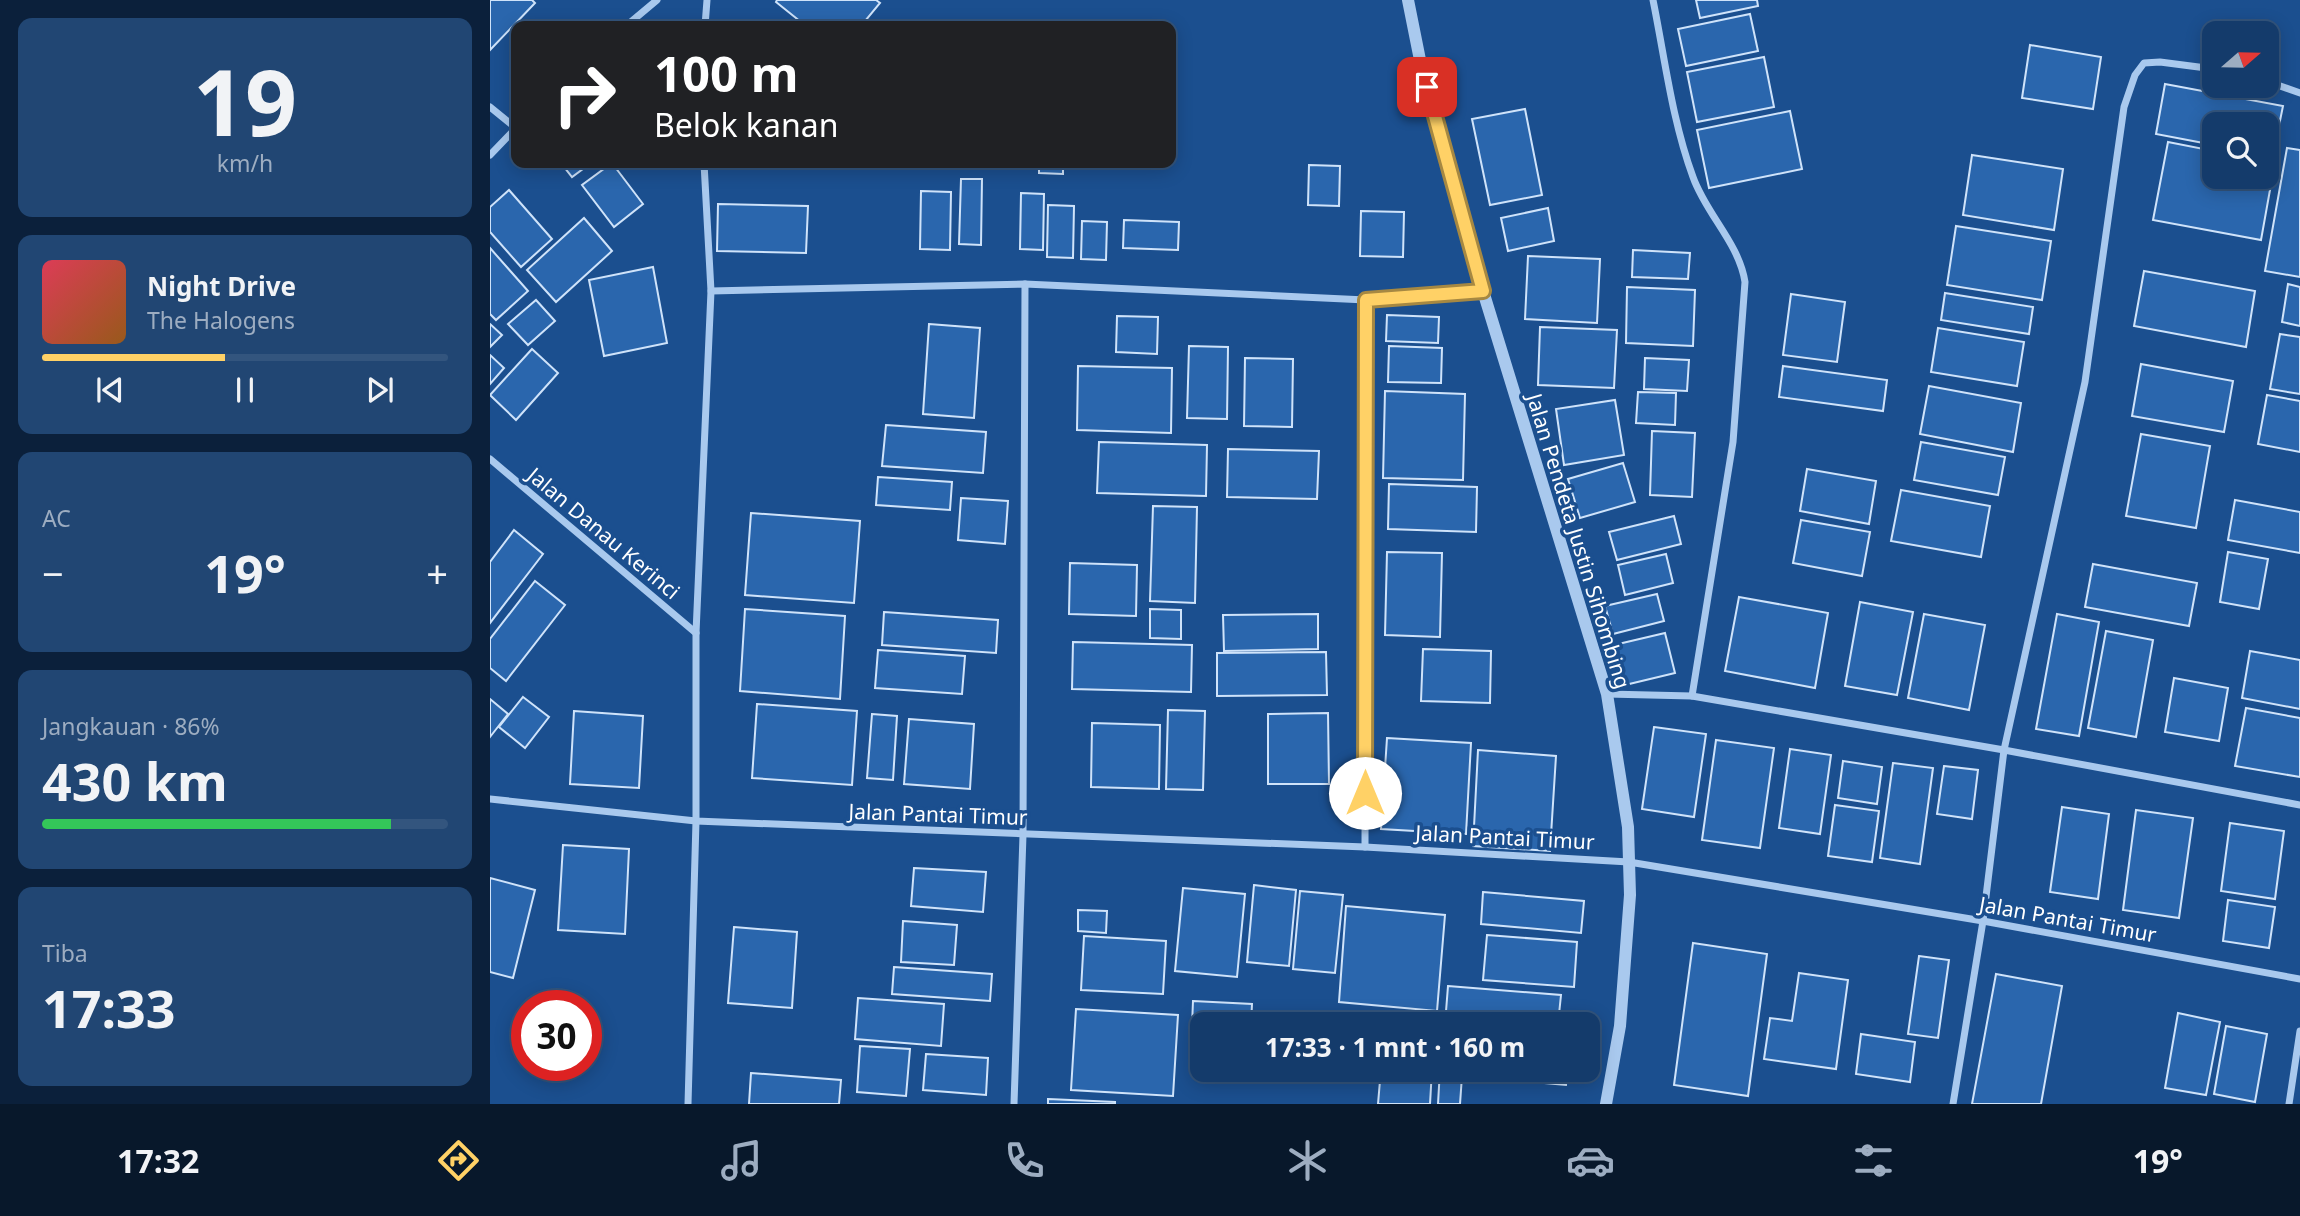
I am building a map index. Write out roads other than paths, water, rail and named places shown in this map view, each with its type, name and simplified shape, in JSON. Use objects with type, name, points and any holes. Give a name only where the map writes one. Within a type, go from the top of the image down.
[{"type":"street","points":[[632,21],[657,0]]},
{"type":"street","points":[[705,21],[707,0]]},
{"type":"street","name":"Jalan Pendeta Justin Sihombing","points":[[1408,0],[1431,101],[1483,291],[1607,694],[1628,827],[1630,895],[1620,1026],[1606,1104]]},
{"type":"street","points":[[1653,0],[1680,138],[1694,181],[1738,256],[1745,282],[1733,442],[1692,695]]},
{"type":"street","points":[[1953,1104],[1983,921],[2004,750],[2085,382],[2124,107],[2135,75],[2144,63],[2160,62],[2202,67]]},
{"type":"street","points":[[2279,86],[2300,93]]},
{"type":"street","points":[[490,107],[511,124]]},
{"type":"street","points":[[490,155],[511,133]]},
{"type":"street","points":[[688,1104],[695,821],[696,634],[711,291],[704,168]]},
{"type":"street","points":[[711,291],[1025,284],[1366,300],[1483,291]]},
{"type":"street","points":[[1014,1104],[1023,835],[1025,284]]},
{"type":"street","points":[[1365,847],[1366,300]]},
{"type":"street","name":"Jalan Danau Kerinci","points":[[490,459],[696,634]]},
{"type":"street","points":[[1607,694],[1692,695],[2300,805]]},
{"type":"street","name":"Jalan Pantai Timur","points":[[490,799],[695,821],[1365,847],[1629,862],[1983,921],[2300,979]]},
{"type":"street","points":[[2289,1104],[2300,1031]]}]
